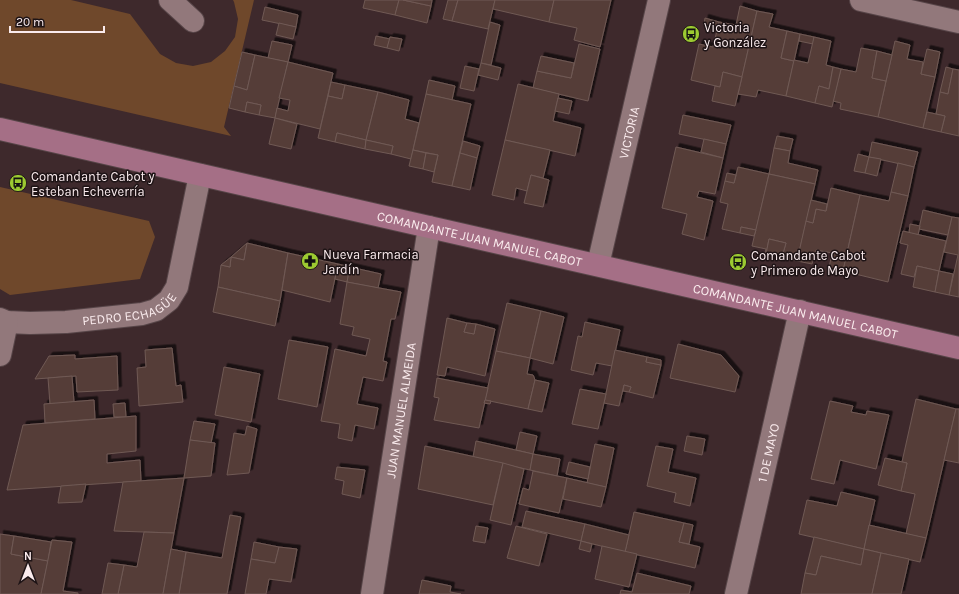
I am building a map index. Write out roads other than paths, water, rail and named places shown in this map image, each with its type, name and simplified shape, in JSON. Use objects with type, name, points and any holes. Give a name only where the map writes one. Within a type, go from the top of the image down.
[{"type":"main road","name":"COMANDANTE JUAN MANUEL CABOT","points":[[0,129],[959,348]]},
{"type":"street","points":[[170,0],[193,21]]},
{"type":"street","name":"VICTORIA","points":[[598,265],[659,0]]},
{"type":"street","points":[[861,0],[959,22]]},
{"type":"street","name":"PEDRO ECHAGÜE","points":[[0,355],[4,320],[30,323],[66,322],[142,314],[156,310],[169,300],[177,287],[200,175]]},
{"type":"street","name":"JUAN MANUEL ALMEIDA","points":[[372,594],[429,227]]},
{"type":"street","name":"1 DE MAYO","points":[[736,594],[800,311]]},
{"type":"place","name":"Victoria y González","points":[[691,34]]},
{"type":"place","name":"Comandante Cabot y Esteban Echeverría","points":[[18,183]]},
{"type":"place","name":"Nueva Farmacia Jardín","points":[[310,261]]},
{"type":"place","name":"Comandante Cabot y Primero de Mayo","points":[[738,262]]}]
